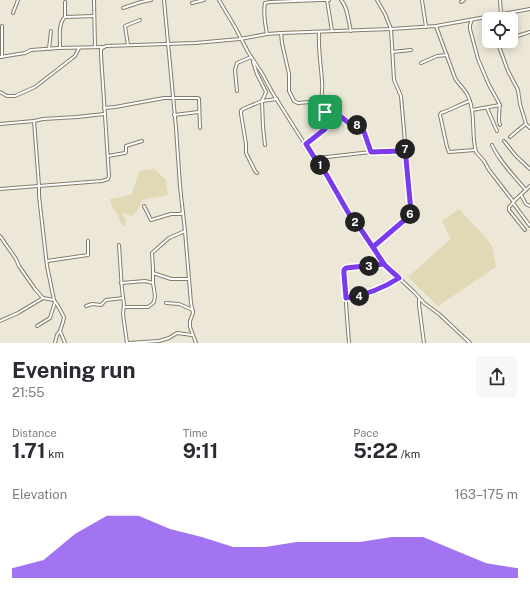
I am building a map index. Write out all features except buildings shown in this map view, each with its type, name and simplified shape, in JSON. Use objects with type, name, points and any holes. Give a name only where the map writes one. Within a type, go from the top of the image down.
[{"type":"street","points":[[13,13],[18,0]]},
{"type":"street","points":[[94,0],[95,47]]},
{"type":"street","points":[[123,8],[151,0]]},
{"type":"street","points":[[164,0],[193,314],[189,325],[196,343]]},
{"type":"street","points":[[192,3],[204,0]]},
{"type":"street","points":[[219,0],[253,61],[314,157],[321,165],[349,214],[384,264],[414,292],[419,299],[439,314],[470,343]]},
{"type":"street","points":[[267,34],[264,20],[264,10],[265,4],[270,2],[328,0],[332,31]]},
{"type":"street","points":[[341,0],[345,8],[351,31]]},
{"type":"street","points":[[373,247],[408,217],[411,212],[401,96],[394,80],[391,29],[377,0]]},
{"type":"street","points":[[422,0],[426,27]]},
{"type":"street","points":[[460,2],[464,0]]},
{"type":"street","points":[[500,0],[501,12]]},
{"type":"street","points":[[60,48],[59,33],[61,22],[65,17],[65,2]]},
{"type":"street","points":[[513,12],[530,9]]},
{"type":"street","points":[[65,17],[94,16]]},
{"type":"street","points":[[2,26],[1,57],[25,53],[31,50],[168,44],[281,33],[426,27],[482,18]]},
{"type":"street","points":[[128,45],[126,26],[140,20]]},
{"type":"street","points":[[472,20],[470,29],[478,59],[483,73],[500,105],[500,125]]},
{"type":"street","points":[[436,26],[455,78],[465,91],[470,101],[474,121],[475,150],[484,160],[489,170],[530,226]]},
{"type":"street","points":[[48,49],[51,31]]},
{"type":"street","points":[[306,144],[325,129],[326,124],[322,100],[319,32]]},
{"type":"street","points":[[518,36],[530,32]]},
{"type":"street","points":[[281,33],[289,74],[289,91],[295,102],[298,103],[322,100]]},
{"type":"street","points":[[0,189],[108,179],[108,156],[101,55],[101,49],[104,47]]},
{"type":"street","points":[[0,92],[7,96],[15,96],[35,87],[75,56],[79,48]]},
{"type":"street","points":[[500,48],[508,71],[518,90],[520,104],[526,124],[530,128]]},
{"type":"street","points":[[392,52],[411,50]]},
{"type":"street","points":[[421,63],[437,56],[447,54]]},
{"type":"street","points":[[237,91],[235,70],[237,63],[251,57]]},
{"type":"street","points":[[253,61],[257,74],[266,92],[262,101],[265,145]]},
{"type":"street","points":[[104,108],[154,99],[199,98],[200,128]]},
{"type":"street","points":[[257,174],[246,153],[241,114],[243,108],[262,101],[277,99]]},
{"type":"street","points":[[470,101],[441,113],[440,115],[449,152],[475,150]]},
{"type":"street","points":[[472,110],[500,105]]},
{"type":"street","points":[[487,108],[497,131]]},
{"type":"street","points":[[174,114],[200,112]]},
{"type":"street","points":[[325,112],[336,114],[350,124],[362,126],[371,152]]},
{"type":"street","points":[[0,124],[104,114]]},
{"type":"street","points":[[34,121],[39,196],[47,261],[54,301],[50,318],[37,326]]},
{"type":"street","points":[[510,137],[526,124]]},
{"type":"street","points":[[108,156],[125,153],[126,146],[142,141]]},
{"type":"street","points":[[504,141],[530,170]]},
{"type":"street","points":[[492,145],[496,154],[526,190]]},
{"type":"street","points":[[314,157],[401,151],[405,148]]},
{"type":"street","points":[[525,230],[509,210],[509,207],[530,186]]},
{"type":"street","points":[[521,194],[526,204],[530,206]]},
{"type":"street","points":[[144,206],[152,220],[168,215],[181,214],[183,212]]},
{"type":"street","points":[[124,307],[146,307],[152,304],[155,299],[153,283],[153,252],[172,236],[185,231]]},
{"type":"street","points":[[0,236],[35,289],[43,298],[54,301],[64,317],[64,322],[60,332],[57,335],[55,343]]},
{"type":"street","points":[[47,261],[88,255],[88,242]]},
{"type":"street","points":[[119,245],[124,307],[123,314],[128,343],[165,340],[177,333],[192,335]]},
{"type":"street","points":[[349,343],[344,270],[346,268],[384,264]]},
{"type":"street","points":[[153,273],[171,279],[189,279]]},
{"type":"street","points":[[346,298],[370,293],[399,278]]},
{"type":"street","points":[[121,284],[145,281],[153,283]]},
{"type":"street","points":[[0,321],[18,313],[43,298]]},
{"type":"street","points":[[86,306],[92,304],[101,305],[106,300],[123,298]]},
{"type":"street","points":[[419,299],[424,343]]},
{"type":"street","points":[[166,303],[180,304],[192,310]]},
{"type":"street","points":[[60,332],[65,343]]},
{"type":"shaded area","points":[[154,169],[166,180],[168,195],[142,200],[137,211],[132,216],[122,212],[126,220],[125,226],[121,224],[118,215],[112,207],[110,199],[131,195],[140,171]]},
{"type":"shaded area","points":[[459,209],[492,246],[496,267],[438,306],[408,277],[451,239],[442,221]]},
{"type":"route","points":[[325,112],[325,130],[306,144],[321,165],[349,214],[360,228],[378,256],[384,264],[346,268],[344,270],[346,298],[370,293],[399,278],[392,272],[384,264],[383,263],[378,256],[373,247],[408,217],[411,212],[405,148],[401,151],[371,152],[362,126],[350,124],[336,114],[325,112]]}]
